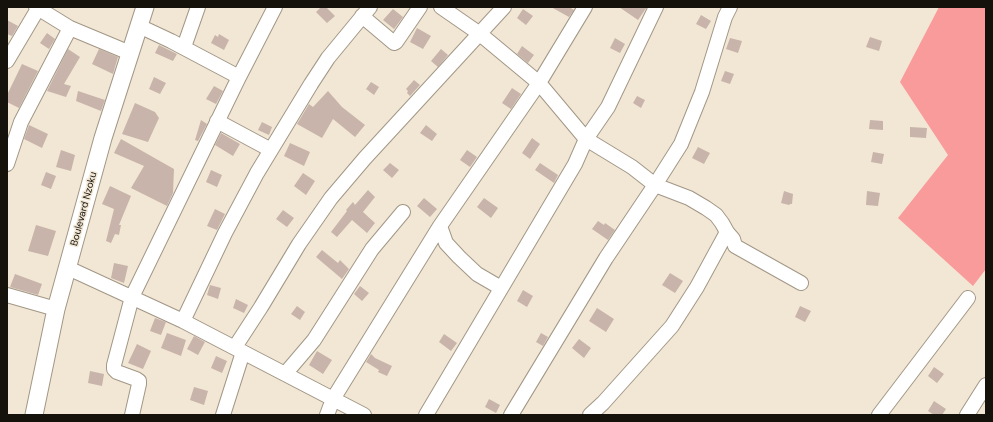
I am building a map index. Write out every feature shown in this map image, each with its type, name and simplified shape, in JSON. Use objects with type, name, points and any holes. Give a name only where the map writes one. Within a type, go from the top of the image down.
[{"type":"street","points":[[7,61],[38,7],[70,28],[130,53]]},
{"type":"street","name":"Boulevard Nzoku","points":[[34,415],[56,309],[103,138],[145,7]]},
{"type":"street","points":[[184,47],[198,7]]},
{"type":"street","points":[[132,415],[139,384],[138,381],[117,372],[114,369],[114,365],[132,297],[217,121],[275,7]]},
{"type":"street","points":[[183,320],[225,233],[271,150],[328,58],[366,12],[394,43],[420,7]]},
{"type":"street","points":[[441,7],[480,34],[538,83],[586,138],[632,167],[656,185],[689,198],[706,208],[716,215],[733,239],[735,246],[801,283]]},
{"type":"street","points":[[223,415],[239,350],[261,307],[299,244],[331,198],[365,158],[504,7]]},
{"type":"street","points":[[327,415],[333,399],[440,226],[538,83],[585,7]]},
{"type":"street","points":[[426,415],[575,164],[586,138],[608,107],[656,7]]},
{"type":"street","points":[[511,415],[606,258],[656,185],[681,144],[702,92],[725,17],[730,7]]},
{"type":"street","points":[[139,26],[184,47],[239,77]]},
{"type":"street","points":[[7,164],[21,122],[70,28]]},
{"type":"street","points":[[217,121],[271,150]]},
{"type":"street","points":[[284,374],[314,340],[372,249],[403,212]]},
{"type":"street","points":[[440,226],[446,243],[459,257],[477,274],[501,288]]},
{"type":"street","points":[[590,415],[603,403],[672,326],[697,287],[727,232]]},
{"type":"street","points":[[68,268],[183,320],[364,415]]},
{"type":"street","points":[[7,295],[56,309]]},
{"type":"street","points":[[879,415],[968,298]]},
{"type":"street","points":[[967,415],[986,386]]},
{"type":"shaded area","points":[[939,7],[986,7],[986,269],[973,286],[898,218],[948,155],[900,82]]},
{"type":"building","points":[[321,7],[326,7],[335,16],[327,23],[316,12]]},
{"type":"building","points":[[551,7],[569,7],[574,10],[569,17]]},
{"type":"building","points":[[619,7],[647,7],[638,20]]},
{"type":"building","points":[[393,9],[403,17],[394,29],[383,20]]},
{"type":"building","points":[[523,9],[533,16],[526,25],[517,18]]},
{"type":"building","points":[[701,15],[711,21],[706,29],[696,24]]},
{"type":"building","points":[[7,20],[18,26],[12,36],[7,34]]},
{"type":"building","points":[[417,28],[431,36],[423,49],[410,42]]},
{"type":"building","points":[[47,33],[55,39],[49,49],[40,43]]},
{"type":"building","points":[[219,34],[229,40],[224,50],[211,43],[215,35],[218,37]]},
{"type":"building","points":[[870,37],[882,41],[879,51],[866,47]]},
{"type":"building","points":[[615,38],[625,44],[620,53],[610,48]]},
{"type":"building","points":[[730,38],[742,41],[738,53],[726,49]]},
{"type":"building","points":[[159,45],[177,54],[173,61],[155,53]]},
{"type":"building","points":[[522,46],[534,55],[528,63],[517,54]]},
{"type":"building","points":[[68,49],[80,57],[64,84],[71,86],[66,97],[47,91]]},
{"type":"building","points":[[99,49],[118,57],[113,74],[92,64]]},
{"type":"building","points":[[441,49],[448,55],[438,67],[431,61]]},
{"type":"building","points":[[22,64],[38,71],[19,108],[7,102],[7,95]]},
{"type":"building","points":[[725,71],[734,74],[730,84],[721,81]]},
{"type":"building","points":[[154,77],[166,83],[160,94],[149,89]]},
{"type":"building","points":[[414,80],[420,85],[410,96],[406,89]]},
{"type":"building","points":[[371,82],[379,87],[374,95],[366,89]]},
{"type":"building","points":[[214,86],[223,91],[216,104],[206,99]]},
{"type":"building","points":[[512,88],[521,94],[511,109],[502,103]]},
{"type":"building","points":[[78,91],[105,100],[101,111],[76,101]]},
{"type":"building","points":[[328,91],[342,107],[365,125],[355,137],[333,119],[322,138],[297,124],[309,104],[313,107]]},
{"type":"building","points":[[637,96],[645,100],[641,108],[633,103]]},
{"type":"building","points":[[135,103],[155,112],[159,118],[148,142],[122,134]]},
{"type":"building","points":[[201,120],[207,124],[198,141],[195,140]]},
{"type":"building","points":[[870,120],[883,121],[883,130],[869,129]]},
{"type":"building","points":[[262,122],[272,127],[269,135],[258,130]]},
{"type":"building","points":[[29,125],[48,134],[42,148],[24,139]]},
{"type":"building","points":[[426,125],[437,134],[432,141],[420,133]]},
{"type":"building","points":[[910,127],[927,128],[926,138],[910,137]]},
{"type":"building","points":[[221,133],[240,144],[233,156],[215,145]]},
{"type":"building","points":[[532,138],[540,144],[530,159],[522,153]]},
{"type":"building","points":[[121,139],[174,169],[173,193],[167,206],[131,188],[144,166],[114,153]]},
{"type":"building","points":[[290,143],[310,152],[304,166],[284,156]]},
{"type":"building","points":[[698,147],[710,153],[704,164],[692,158]]},
{"type":"building","points":[[61,150],[75,155],[71,171],[56,167]]},
{"type":"building","points":[[467,150],[477,157],[470,167],[460,160]]},
{"type":"building","points":[[873,152],[884,154],[882,164],[871,162]]},
{"type":"building","points":[[390,163],[399,170],[392,178],[383,170]]},
{"type":"building","points":[[540,163],[558,175],[554,183],[535,170]]},
{"type":"building","points":[[211,170],[222,175],[217,187],[206,182]]},
{"type":"building","points":[[46,172],[56,176],[51,189],[41,185]]},
{"type":"building","points":[[303,173],[315,181],[306,195],[294,186]]},
{"type":"building","points":[[110,186],[131,196],[119,225],[121,225],[119,235],[115,234],[111,243],[106,241],[114,209],[102,204]]},
{"type":"building","points":[[368,190],[375,197],[363,212],[375,223],[367,233],[352,220],[337,237],[331,232],[353,202],[355,205]]},
{"type":"building","points":[[784,191],[793,194],[792,204],[789,205],[781,203]]},
{"type":"building","points":[[867,191],[880,193],[878,206],[866,205]]},
{"type":"building","points":[[424,198],[437,209],[430,217],[417,206]]},
{"type":"building","points":[[484,198],[498,208],[491,218],[477,207]]},
{"type":"building","points":[[215,209],[225,214],[217,230],[207,226]]},
{"type":"building","points":[[283,210],[294,218],[287,227],[276,219]]},
{"type":"building","points":[[598,221],[604,225],[605,223],[615,230],[608,240],[592,229]]},
{"type":"building","points":[[36,225],[56,231],[48,256],[28,251]]},
{"type":"building","points":[[322,250],[338,263],[340,260],[349,269],[342,279],[316,257]]},
{"type":"building","points":[[114,263],[128,266],[124,283],[111,278]]},
{"type":"building","points":[[670,273],[683,281],[675,293],[662,285]]},
{"type":"building","points":[[15,274],[42,284],[38,295],[10,287]]},
{"type":"building","points":[[210,285],[221,288],[218,299],[207,295]]},
{"type":"building","points":[[360,286],[369,293],[362,301],[354,294]]},
{"type":"building","points":[[523,290],[533,296],[527,307],[517,301]]},
{"type":"building","points":[[236,299],[248,305],[244,313],[233,308]]},
{"type":"building","points":[[297,306],[305,312],[300,320],[291,314]]},
{"type":"building","points":[[800,306],[811,311],[805,322],[795,317]]},
{"type":"building","points":[[597,308],[614,319],[606,332],[589,321]]},
{"type":"building","points":[[155,318],[166,322],[161,335],[150,331]]},
{"type":"building","points":[[167,333],[186,340],[181,356],[161,348]]},
{"type":"building","points":[[541,333],[548,337],[543,346],[536,342]]},
{"type":"building","points":[[444,334],[457,343],[451,351],[439,342]]},
{"type":"building","points":[[194,336],[205,342],[198,355],[187,349]]},
{"type":"building","points":[[579,339],[591,348],[584,358],[572,348]]},
{"type":"building","points":[[137,344],[151,351],[143,369],[128,363]]},
{"type":"building","points":[[317,351],[332,360],[323,374],[309,365]]},
{"type":"building","points":[[371,354],[375,358],[392,366],[387,376],[378,372],[379,370],[366,362]]},
{"type":"building","points":[[216,356],[227,361],[222,373],[211,368]]},
{"type":"building","points":[[934,367],[944,374],[937,383],[928,376]]},
{"type":"building","points":[[90,371],[104,374],[102,386],[88,383]]},
{"type":"building","points":[[194,387],[208,391],[204,405],[190,400]]},
{"type":"building","points":[[489,399],[500,405],[496,413],[485,407]]},
{"type":"building","points":[[934,401],[946,409],[942,415],[934,415],[928,411]]}]
